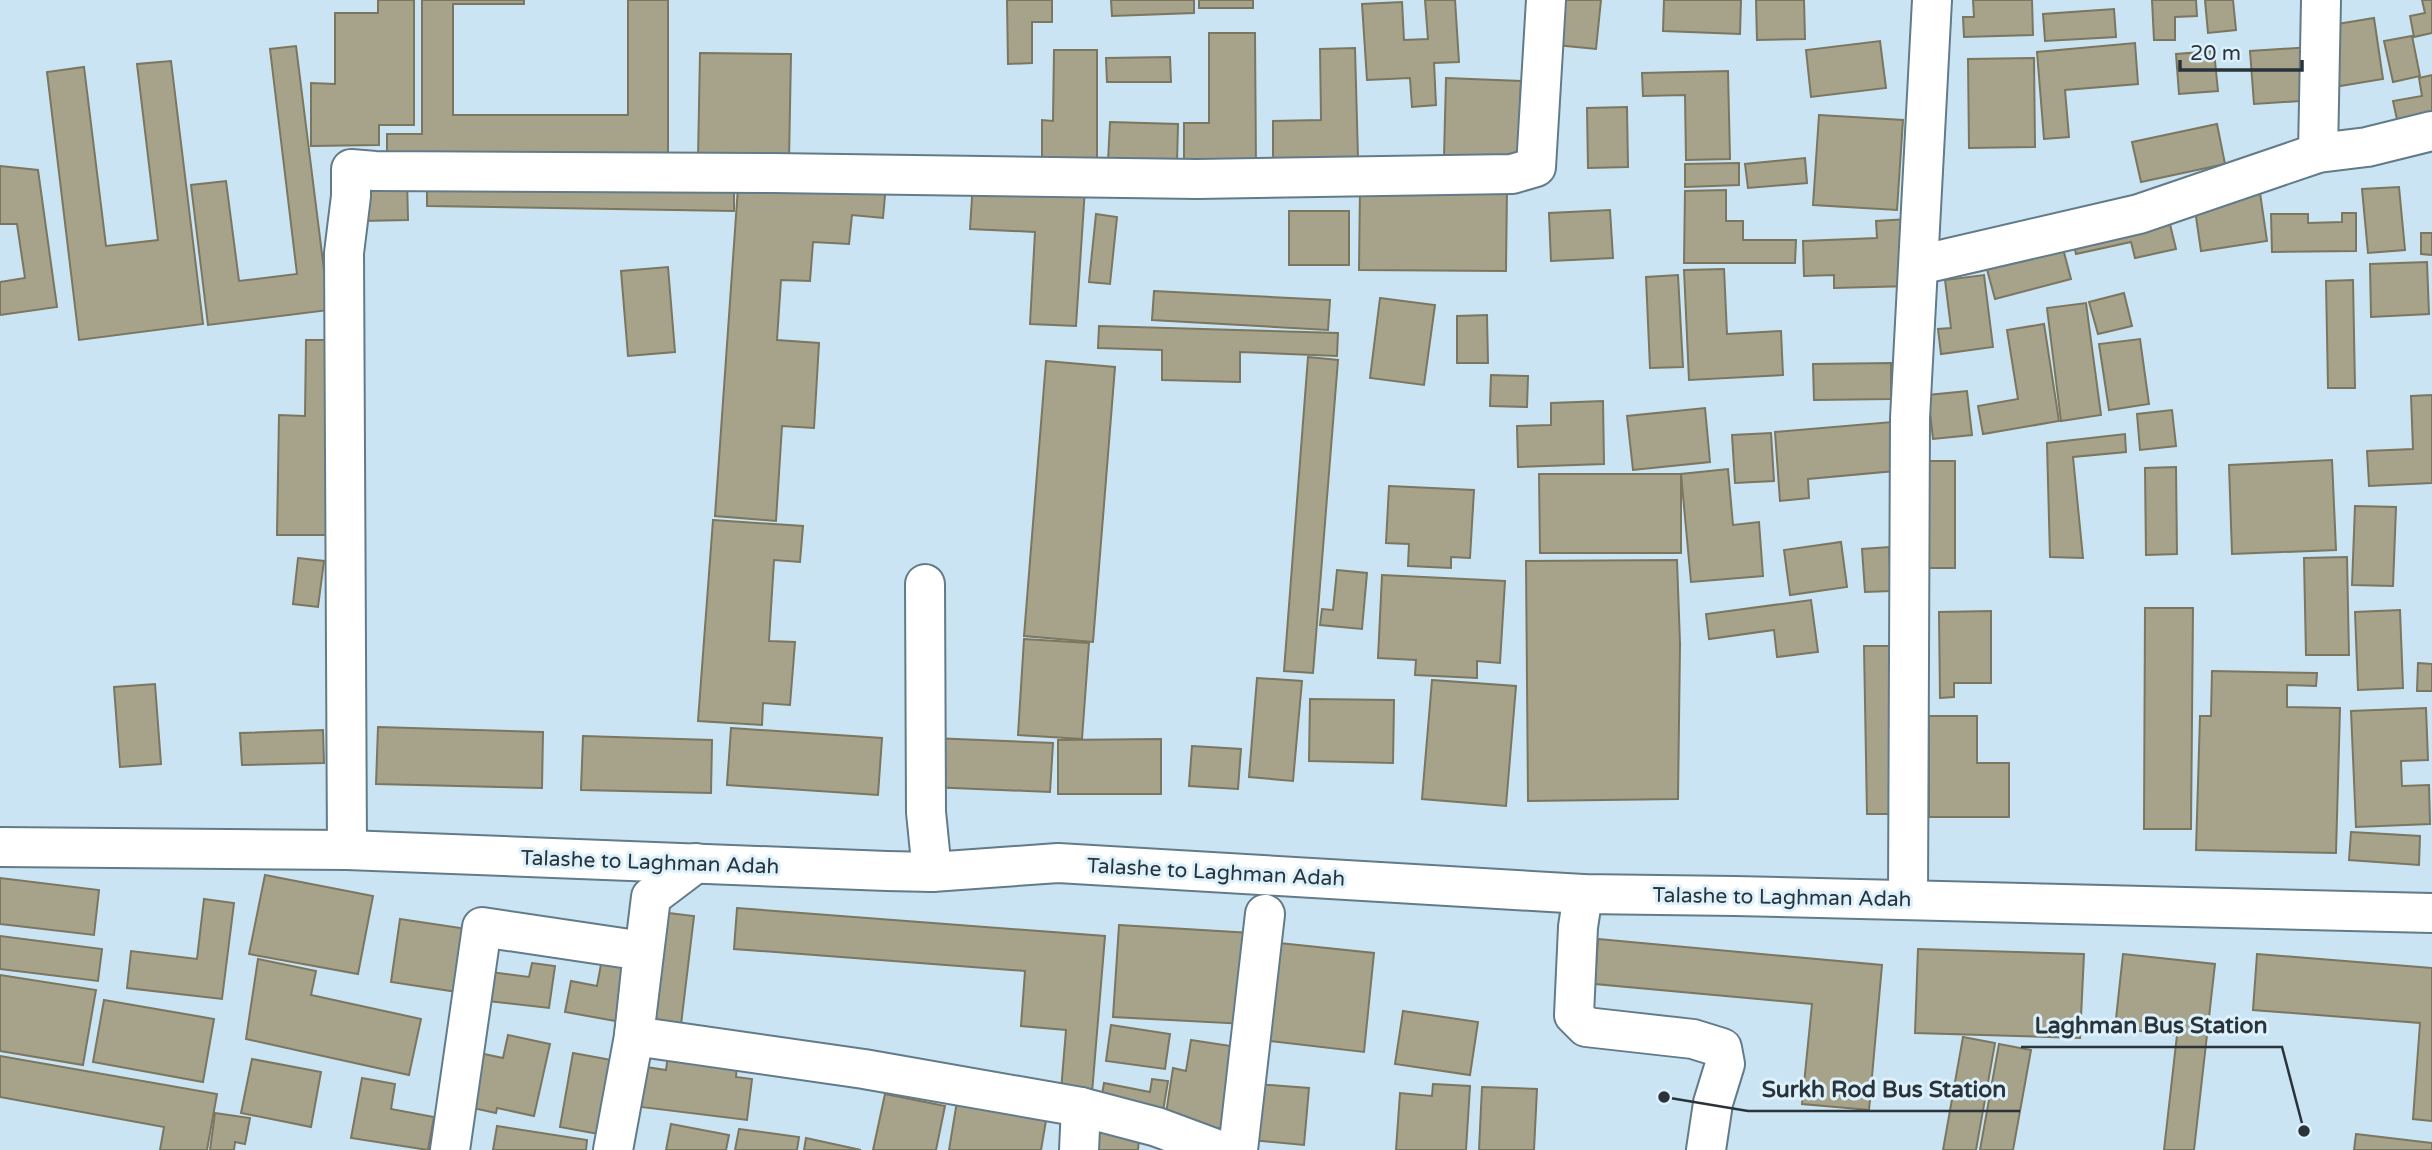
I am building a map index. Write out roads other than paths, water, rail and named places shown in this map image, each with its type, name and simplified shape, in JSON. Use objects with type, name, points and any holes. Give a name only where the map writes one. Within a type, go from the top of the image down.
[{"type":"street","points":[[347,850],[344,253],[351,196],[351,169],[1197,179],[1512,174],[1536,167],[1546,0]]},
{"type":"street","points":[[1908,900],[1910,418],[1932,0]]},
{"type":"street","points":[[2318,153],[2321,0]]},
{"type":"street","points":[[1919,265],[2139,214],[2318,153],[2367,147],[2432,131]]},
{"type":"street","points":[[925,584],[926,811],[932,872]]},
{"type":"street","name":"Talashe to Laghman Adah","points":[[0,847],[347,850],[932,872],[1058,863],[1583,894],[2432,913]]},
{"type":"street","points":[[612,1150],[634,1036],[651,897],[696,863]]},
{"type":"street","points":[[1583,894],[1577,939],[1574,1015],[1586,1027],[1693,1039],[1722,1048],[1725,1063],[1713,1103],[1706,1150]]},
{"type":"street","points":[[1238,1150],[1265,914]]},
{"type":"street","points":[[450,1150],[482,926],[643,951],[634,1036]]},
{"type":"street","points":[[634,1036],[864,1069],[1081,1107],[1157,1127],[1219,1150]]},
{"type":"street","points":[[1079,1150],[1081,1107]]},
{"type":"place","name":"Surkh Rod Bus Station","points":[[1664,1097]]},
{"type":"place","name":"Laghman Bus Station","points":[[2304,1131]]}]
